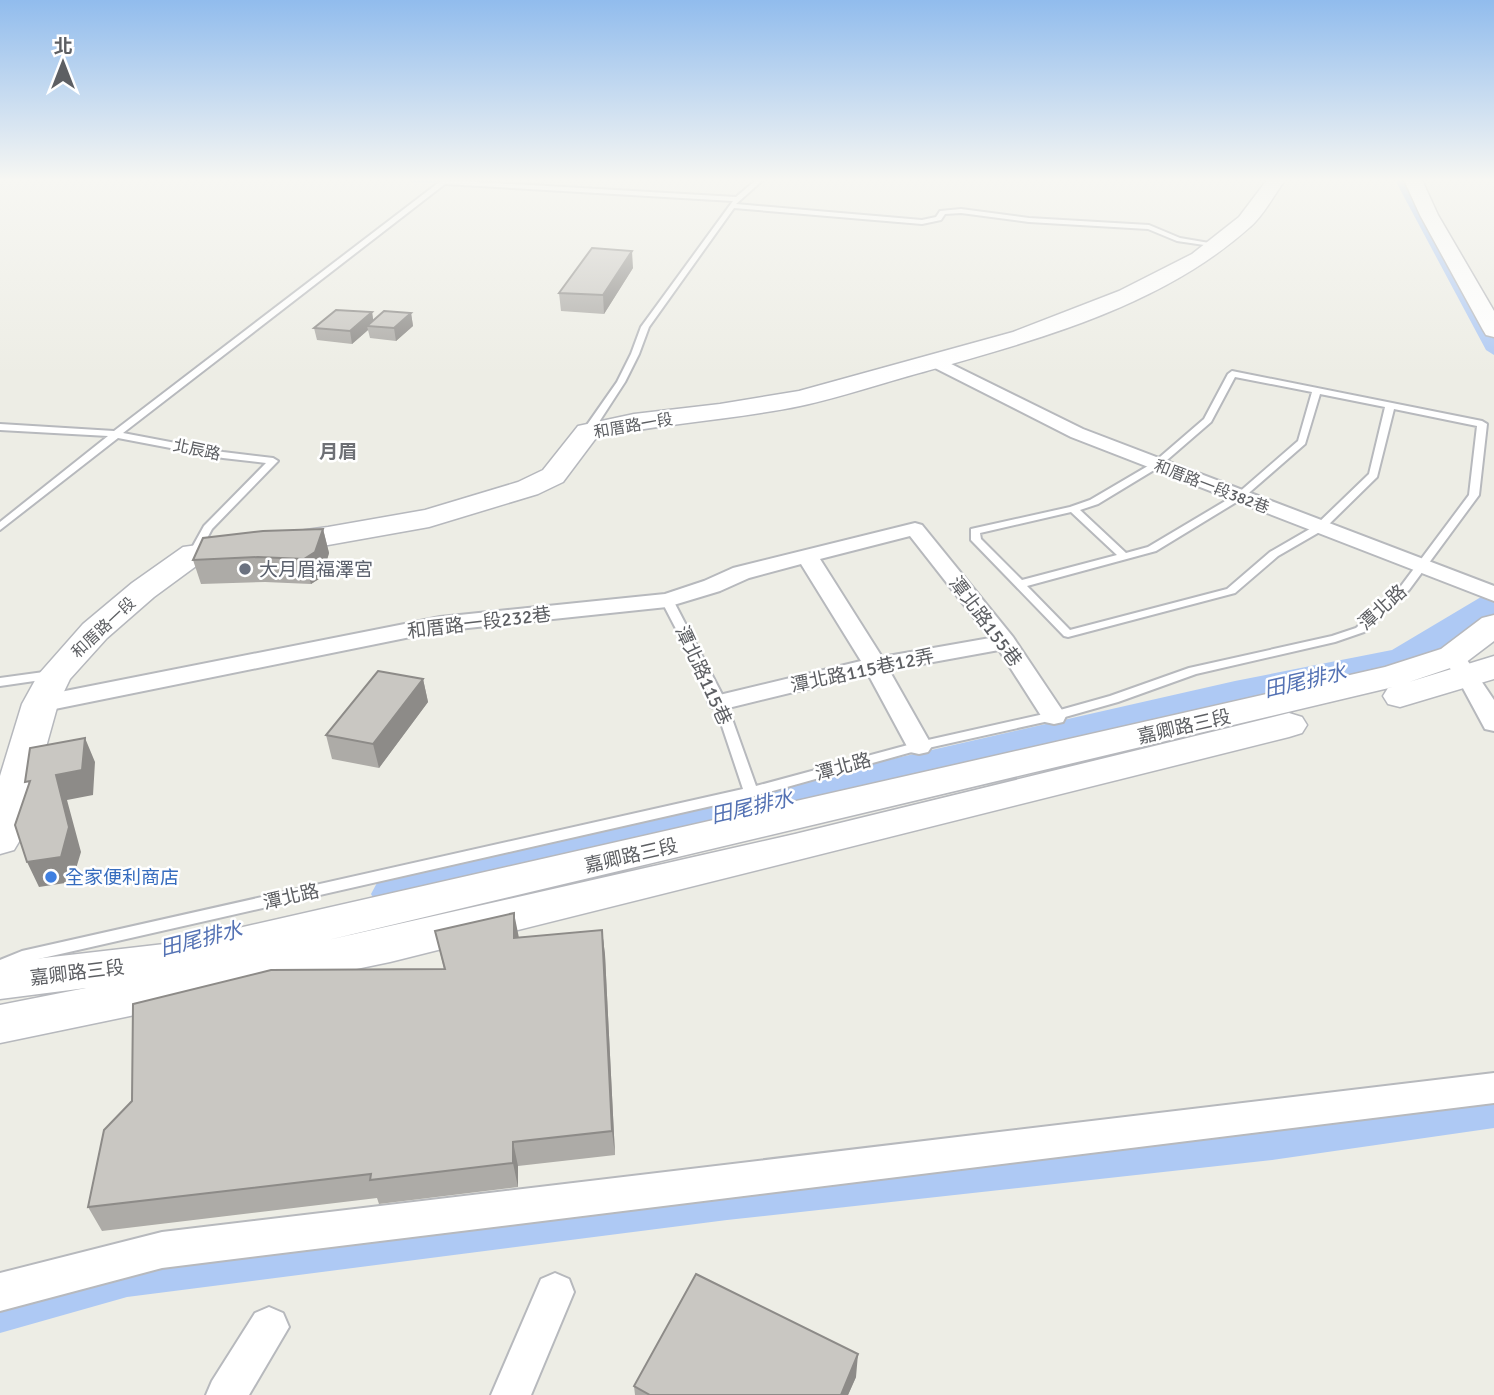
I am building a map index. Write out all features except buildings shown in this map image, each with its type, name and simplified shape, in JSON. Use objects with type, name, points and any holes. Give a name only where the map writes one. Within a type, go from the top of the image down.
[{"type":"street","name":"和厝路一段","points":[[0,840],[40,704],[54,675],[95,631],[143,590],[194,553],[328,536],[429,518],[528,488],[553,476],[587,432],[635,422],[720,412],[801,398],[937,362],[1021,337],[1126,296],[1218,245]]},
{"type":"street","points":[[1446,245],[1494,330]]},
{"type":"street","name":"和厝路一段382巷","points":[[937,362],[1077,433],[1494,594]]},
{"type":"street","name":"和厝路一段232巷","points":[[40,704],[440,624],[667,600],[712,586],[741,573],[915,529]]},
{"type":"street","name":"潭北路155巷","points":[[915,529],[1006,642],[1054,716]]},
{"type":"street","points":[[807,556],[875,665],[919,746]]},
{"type":"street","name":"嘉卿路三段","points":[[0,1024],[390,945],[808,845],[1350,710],[1472,666],[1494,625]]},
{"type":"street","name":"潭北路115巷12弄","points":[[720,702],[875,665],[1006,642]]},
{"type":"street","points":[[1472,666],[1494,723]]},
{"type":"street","name":"嘉卿路三段","points":[[0,981],[173,960],[1394,676],[1472,666]]},
{"type":"street","points":[[0,1292],[162,1250],[1494,1088]]},
{"type":"street","points":[[511,1395],[555,1292]]},
{"type":"street","points":[[226,1395],[269,1327]]},
{"type":"lane","points":[[0,527],[113,434],[364,245]]},
{"type":"lane","points":[[587,432],[600,415],[640,343],[645,327],[704,245]]},
{"type":"lane","points":[[1232,374],[1390,406],[1374,475],[1318,528],[1274,554],[1231,591],[1068,635],[976,540],[975,531],[1094,502],[1156,465],[1208,419],[1232,374]]},
{"type":"lane","points":[[1020,584],[1152,549],[1240,496],[1302,442],[1316,392]]},
{"type":"lane","name":"潭北路","points":[[0,967],[23,957],[751,792],[919,746],[1054,716],[1114,699],[1194,671],[1335,639],[1360,630],[1405,588],[1474,495],[1482,424],[1390,406]]},
{"type":"lane","name":"北辰路","points":[[0,427],[113,434],[223,455],[273,461],[208,528],[194,553]]},
{"type":"lane","points":[[1073,509],[1124,556]]},
{"type":"lane","name":"潭北路115巷","points":[[667,600],[720,702],[751,792]]},
{"type":"lane","points":[[0,682],[54,675]]},
{"type":"waterway","points":[[1437,245],[1494,350]]},
{"type":"waterway","name":"田尾排水","points":[[395,894],[690,821],[1235,694],[1404,659],[1494,605]]},
{"type":"waterway","points":[[0,1315],[127,1280],[727,1204],[1272,1145],[1494,1114]]},
{"type":"place","name":"大月眉福澤宮","points":[[245,569]]},
{"type":"place","name":"全家便利商店","points":[[51,877]]},
{"type":"district","name":"月眉","points":[[338,451]]}]
